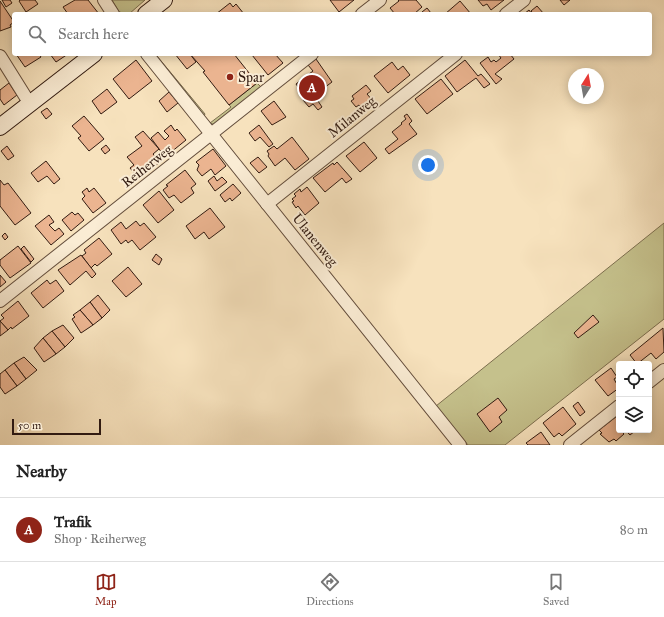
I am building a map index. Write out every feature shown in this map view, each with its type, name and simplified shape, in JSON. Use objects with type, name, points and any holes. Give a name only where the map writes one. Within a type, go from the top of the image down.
[{"type":"main road","points":[[149,12],[164,0]]},
{"type":"main road","points":[[0,127],[91,56]]},
{"type":"street","points":[[104,0],[112,12]]},
{"type":"street","points":[[365,12],[380,0]]},
{"type":"street","points":[[509,12],[524,0]]},
{"type":"street","points":[[0,56],[30,104]]},
{"type":"street","name":"Ulanenweg","points":[[150,56],[460,445]]},
{"type":"street","name":"Reiherweg","points":[[0,301],[309,56]]},
{"type":"street","name":"Milanweg","points":[[267,204],[453,56]]},
{"type":"street","points":[[652,380],[664,370]]},
{"type":"street","points":[[570,445],[616,408]]},
{"type":"shaded area","points":[[112,0],[145,0],[131,12],[119,12]]},
{"type":"shaded area","points":[[157,56],[205,114],[204,116]]},
{"type":"shaded area","points":[[257,83],[262,88],[215,125],[210,123],[231,107],[229,105]]},
{"type":"shaded area","points":[[664,223],[664,319],[505,445],[468,445],[436,406]]},
{"type":"building","points":[[2,0],[10,0],[12,3],[6,7]]},
{"type":"building","points":[[35,0],[38,4],[26,12],[19,1]]},
{"type":"building","points":[[75,0],[88,0],[97,12],[67,12],[63,7]]},
{"type":"building","points":[[330,0],[354,0],[339,12]]},
{"type":"building","points":[[398,0],[416,0],[422,7],[416,12],[393,12],[390,8],[399,1]]},
{"type":"building","points":[[478,0],[504,0],[491,10],[487,4],[483,6]]},
{"type":"building","points":[[560,0],[570,0],[564,5]]},
{"type":"building","points":[[0,1],[12,19],[12,24],[10,25],[11,27],[0,31]]},
{"type":"building","points":[[460,1],[469,12],[447,12]]},
{"type":"building","points":[[230,3],[233,7],[236,4],[242,12],[219,12]]},
{"type":"building","points":[[537,6],[542,12],[532,12],[531,11]]},
{"type":"building","points":[[427,8],[430,12],[422,12]]},
{"type":"building","points":[[17,56],[40,56],[41,57],[25,67]]},
{"type":"building","points":[[52,56],[65,56],[56,62]]},
{"type":"building","points":[[177,56],[192,56],[196,62],[187,69]]},
{"type":"building","name":"Spar","points":[[192,56],[236,56],[257,83],[229,105],[203,72],[205,71]]},
{"type":"building","points":[[253,56],[277,56],[283,63],[268,75]]},
{"type":"building","points":[[500,56],[512,56],[514,59],[495,74],[502,79],[496,84],[480,63],[488,57],[491,62],[494,60],[496,62],[501,58]]},
{"type":"building","points":[[316,59],[332,82],[320,91],[324,96],[318,101],[322,107],[318,110],[313,104],[309,107],[303,100],[306,98],[296,84],[313,71],[308,65]]},
{"type":"building","points":[[136,60],[152,81],[129,99],[113,79]]},
{"type":"building","points":[[465,60],[478,76],[481,74],[490,84],[484,88],[476,78],[457,92],[445,76]]},
{"type":"building","points":[[392,62],[398,70],[403,66],[410,75],[388,93],[374,76]]},
{"type":"building","points":[[441,79],[453,94],[427,114],[415,99]]},
{"type":"building","points":[[9,83],[17,95],[4,105],[0,99],[0,90]]},
{"type":"building","points":[[366,85],[371,91],[367,94],[373,101],[363,109],[359,105],[356,107],[351,101],[354,99],[352,96]]},
{"type":"building","points":[[107,89],[117,102],[101,114],[92,101]]},
{"type":"building","points":[[169,92],[178,103],[167,112],[159,101]]},
{"type":"building","points":[[274,101],[286,117],[272,125],[261,111]]},
{"type":"building","points":[[47,108],[52,114],[46,119],[41,112]]},
{"type":"building","points":[[407,114],[412,121],[409,124],[417,134],[389,154],[385,149],[398,139],[392,132],[402,124],[401,123],[406,119],[404,116]]},
{"type":"building","points":[[84,116],[104,139],[89,151],[78,138],[81,136],[72,126]]},
{"type":"building","points":[[171,125],[175,131],[177,129],[186,140],[165,157],[151,138],[158,132],[165,140],[169,136],[164,131]]},
{"type":"building","points":[[259,125],[273,144],[269,147],[260,137],[255,141],[249,133]]},
{"type":"building","points":[[143,131],[159,149],[153,154],[160,162],[139,179],[130,168],[134,165],[127,157],[142,146],[135,137]]},
{"type":"building","points":[[292,137],[309,159],[295,170],[285,158],[275,166],[268,156],[269,154],[267,151],[274,146],[277,149]]},
{"type":"building","points":[[364,142],[377,158],[360,172],[346,156]]},
{"type":"building","points":[[106,145],[110,150],[105,154],[101,149]]},
{"type":"building","points":[[7,146],[14,156],[8,160],[1,151]]},
{"type":"building","points":[[213,149],[226,166],[215,175],[211,169],[202,176],[197,170],[199,165],[196,162]]},
{"type":"building","points":[[258,157],[267,167],[259,173],[250,163]]},
{"type":"building","points":[[46,161],[60,179],[54,184],[47,176],[38,182],[31,173]]},
{"type":"building","points":[[337,162],[352,179],[346,183],[342,178],[325,192],[313,178],[333,163],[334,165]]},
{"type":"building","points":[[185,170],[196,184],[191,188],[194,193],[181,203],[174,195],[169,198],[163,190],[168,186],[166,185]]},
{"type":"building","points":[[214,176],[217,181],[222,177],[227,182],[215,191],[208,181]]},
{"type":"building","points":[[0,180],[4,185],[8,183],[31,213],[15,225],[0,206]]},
{"type":"building","points":[[233,184],[241,193],[232,201],[230,198],[225,202],[220,195]]},
{"type":"building","points":[[307,187],[319,203],[305,215],[298,206],[296,208],[292,202],[294,201],[292,199],[296,196],[294,194],[300,189],[301,192]]},
{"type":"building","points":[[87,188],[89,192],[94,188],[106,203],[93,213],[82,199],[85,196],[82,192]]},
{"type":"building","points":[[159,191],[174,210],[158,223],[143,205]]},
{"type":"building","points":[[210,208],[225,227],[209,239],[204,232],[195,239],[186,226]]},
{"type":"building","points":[[72,212],[75,215],[78,213],[84,220],[71,231],[62,220]]},
{"type":"building","points":[[49,215],[54,222],[49,225],[55,231],[59,228],[64,234],[51,245],[35,226]]},
{"type":"building","points":[[136,221],[140,226],[144,223],[156,237],[140,250],[132,240],[128,243],[126,240],[121,244],[111,230],[121,222],[126,229]]},
{"type":"building","points":[[5,233],[8,237],[5,240],[2,236]]},
{"type":"building","points":[[99,238],[112,254],[97,266],[95,264],[91,268],[82,256],[86,253],[84,250]]},
{"type":"building","points":[[18,246],[31,263],[10,278],[0,265],[0,260]]},
{"type":"building","points":[[24,246],[34,259],[31,262],[21,249]]},
{"type":"building","points":[[156,254],[162,259],[159,265],[152,260]]},
{"type":"building","points":[[81,255],[96,274],[92,278],[86,271],[70,285],[58,270]]},
{"type":"building","points":[[128,267],[142,284],[126,297],[112,281]]},
{"type":"building","points":[[0,275],[6,282],[0,287]]},
{"type":"building","points":[[47,280],[50,284],[56,280],[64,291],[43,308],[31,293]]},
{"type":"building","points":[[98,295],[110,310],[102,318],[90,302]]},
{"type":"building","points":[[18,301],[29,316],[12,329],[11,327],[8,330],[0,321],[4,318],[1,315]]},
{"type":"building","points":[[90,302],[102,318],[93,325],[80,310]]},
{"type":"building","points":[[80,310],[93,325],[81,333],[72,319],[75,317],[73,315]]},
{"type":"building","points":[[593,315],[599,322],[578,338],[574,333]]},
{"type":"building","points":[[0,321],[8,330],[0,336]]},
{"type":"building","points":[[63,325],[74,338],[65,347],[52,331]]},
{"type":"building","points":[[663,328],[664,352],[656,359],[651,353],[641,361],[635,361],[630,355]]},
{"type":"building","points":[[52,331],[65,347],[56,354],[43,338]]},
{"type":"building","points":[[43,338],[56,354],[44,362],[34,348]]},
{"type":"building","points":[[24,357],[37,370],[26,379],[14,363]]},
{"type":"building","points":[[14,363],[26,379],[17,386],[5,370]]},
{"type":"building","points":[[611,368],[616,376],[614,379],[616,383],[616,390],[608,396],[595,380]]},
{"type":"building","points":[[5,370],[17,386],[5,394],[0,387],[0,374]]},
{"type":"building","points":[[498,398],[507,410],[499,417],[502,422],[490,432],[477,414]]},
{"type":"building","points":[[578,402],[585,412],[580,416],[573,406]]},
{"type":"building","points":[[563,407],[576,424],[562,436],[559,433],[554,437],[543,423]]},
{"type":"building","points":[[616,417],[616,433],[624,434],[616,441],[614,439],[609,442],[600,434],[602,433],[599,430]]},
{"type":"building","points":[[541,432],[550,445],[528,445],[526,443]]},
{"type":"place","name":"Spar","points":[[230,77]]},
{"type":"place","name":"Trafik","points":[[312,88]]}]
